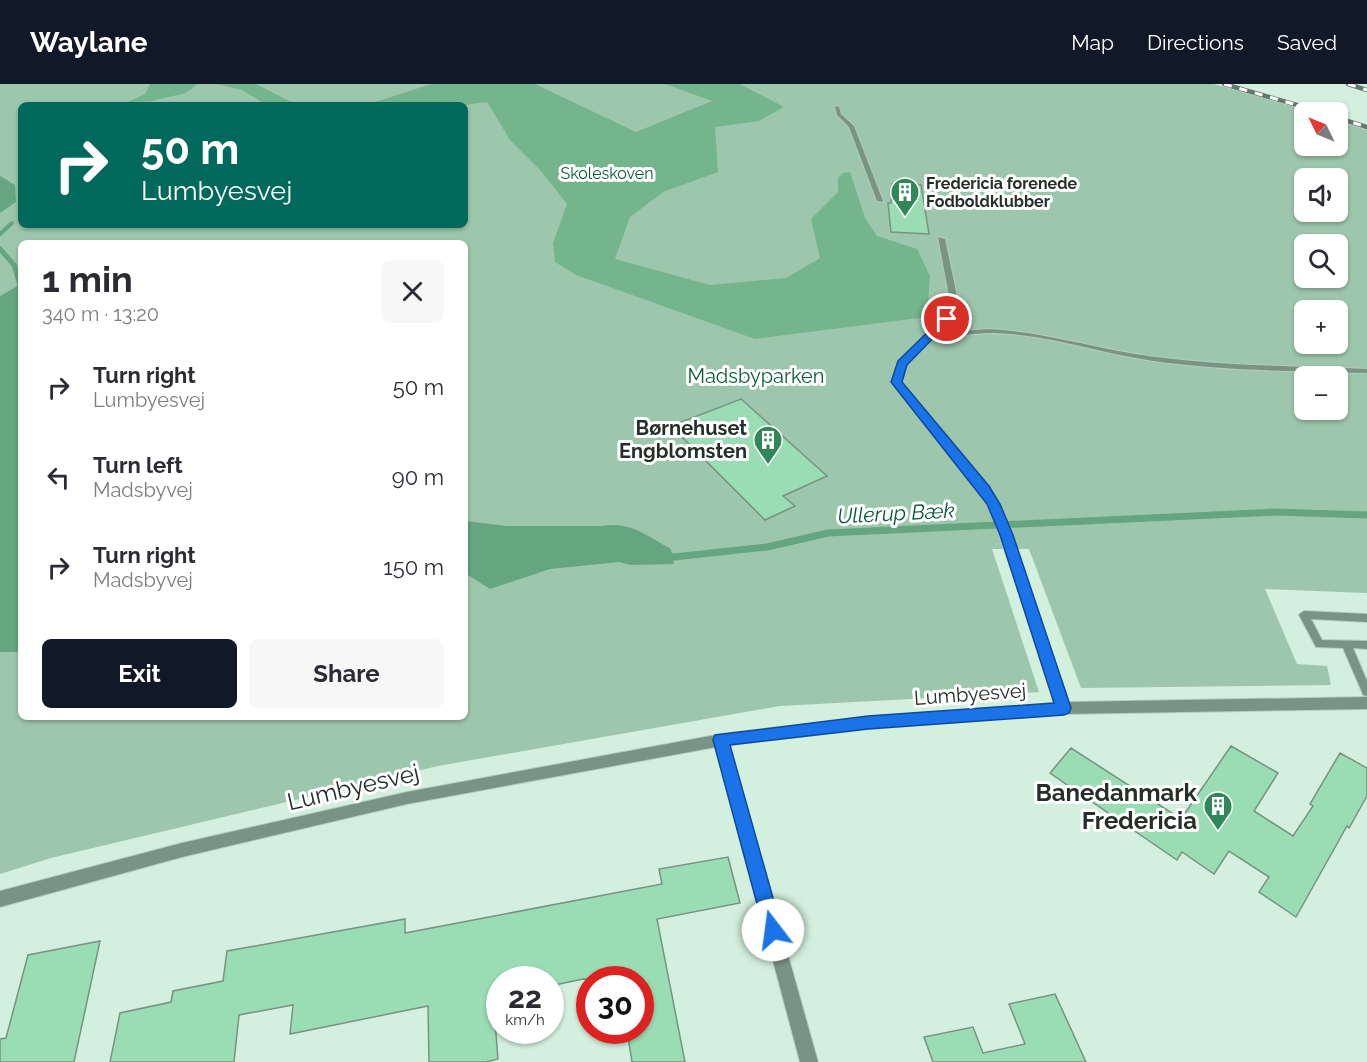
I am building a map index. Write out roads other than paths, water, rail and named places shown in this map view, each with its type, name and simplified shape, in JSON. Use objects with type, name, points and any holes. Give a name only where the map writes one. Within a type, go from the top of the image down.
[{"type":"street","points":[[941,239],[953,296],[947,319],[902,364],[897,382],[984,489],[993,504],[1006,535],[1064,708]]},
{"type":"street","name":"Lumbyesvej","points":[[0,898],[182,850],[407,798],[721,740],[868,723],[1064,708],[1367,703]]},
{"type":"street","points":[[721,740],[809,1062]]},
{"type":"lane","points":[[837,107],[839,114],[850,126],[880,201]]},
{"type":"lane","points":[[928,339],[955,332],[1000,330],[1043,335],[1153,359],[1367,371]]},
{"type":"lane","points":[[1367,618],[1304,615],[1319,644],[1367,645]]},
{"type":"lane","points":[[1346,644],[1367,692]]},
{"type":"waterway","points":[[0,234],[12,223]]},
{"type":"waterway","points":[[0,249],[14,265],[18,278]]},
{"type":"waterway","name":"Ullerup Bæk","points":[[667,555],[674,557],[767,547],[828,533],[1275,512],[1367,515]]},
{"type":"railway","points":[[1224,84],[1294,104]]},
{"type":"railway","points":[[1348,84],[1367,90]]},
{"type":"railway","points":[[1348,121],[1367,127]]},
{"type":"place","name":"Fredericia forenede Fodboldklubber","points":[[905,218]]},
{"type":"place","name":"Børnehuset Engblomsten","points":[[768,466]]},
{"type":"place","name":"Banedanmark Fredericia","points":[[1218,832]]},
{"type":"park label","name":"Skoleskoven","points":[[607,173]]},
{"type":"park label","name":"Madsbyparken","points":[[756,376]]}]
